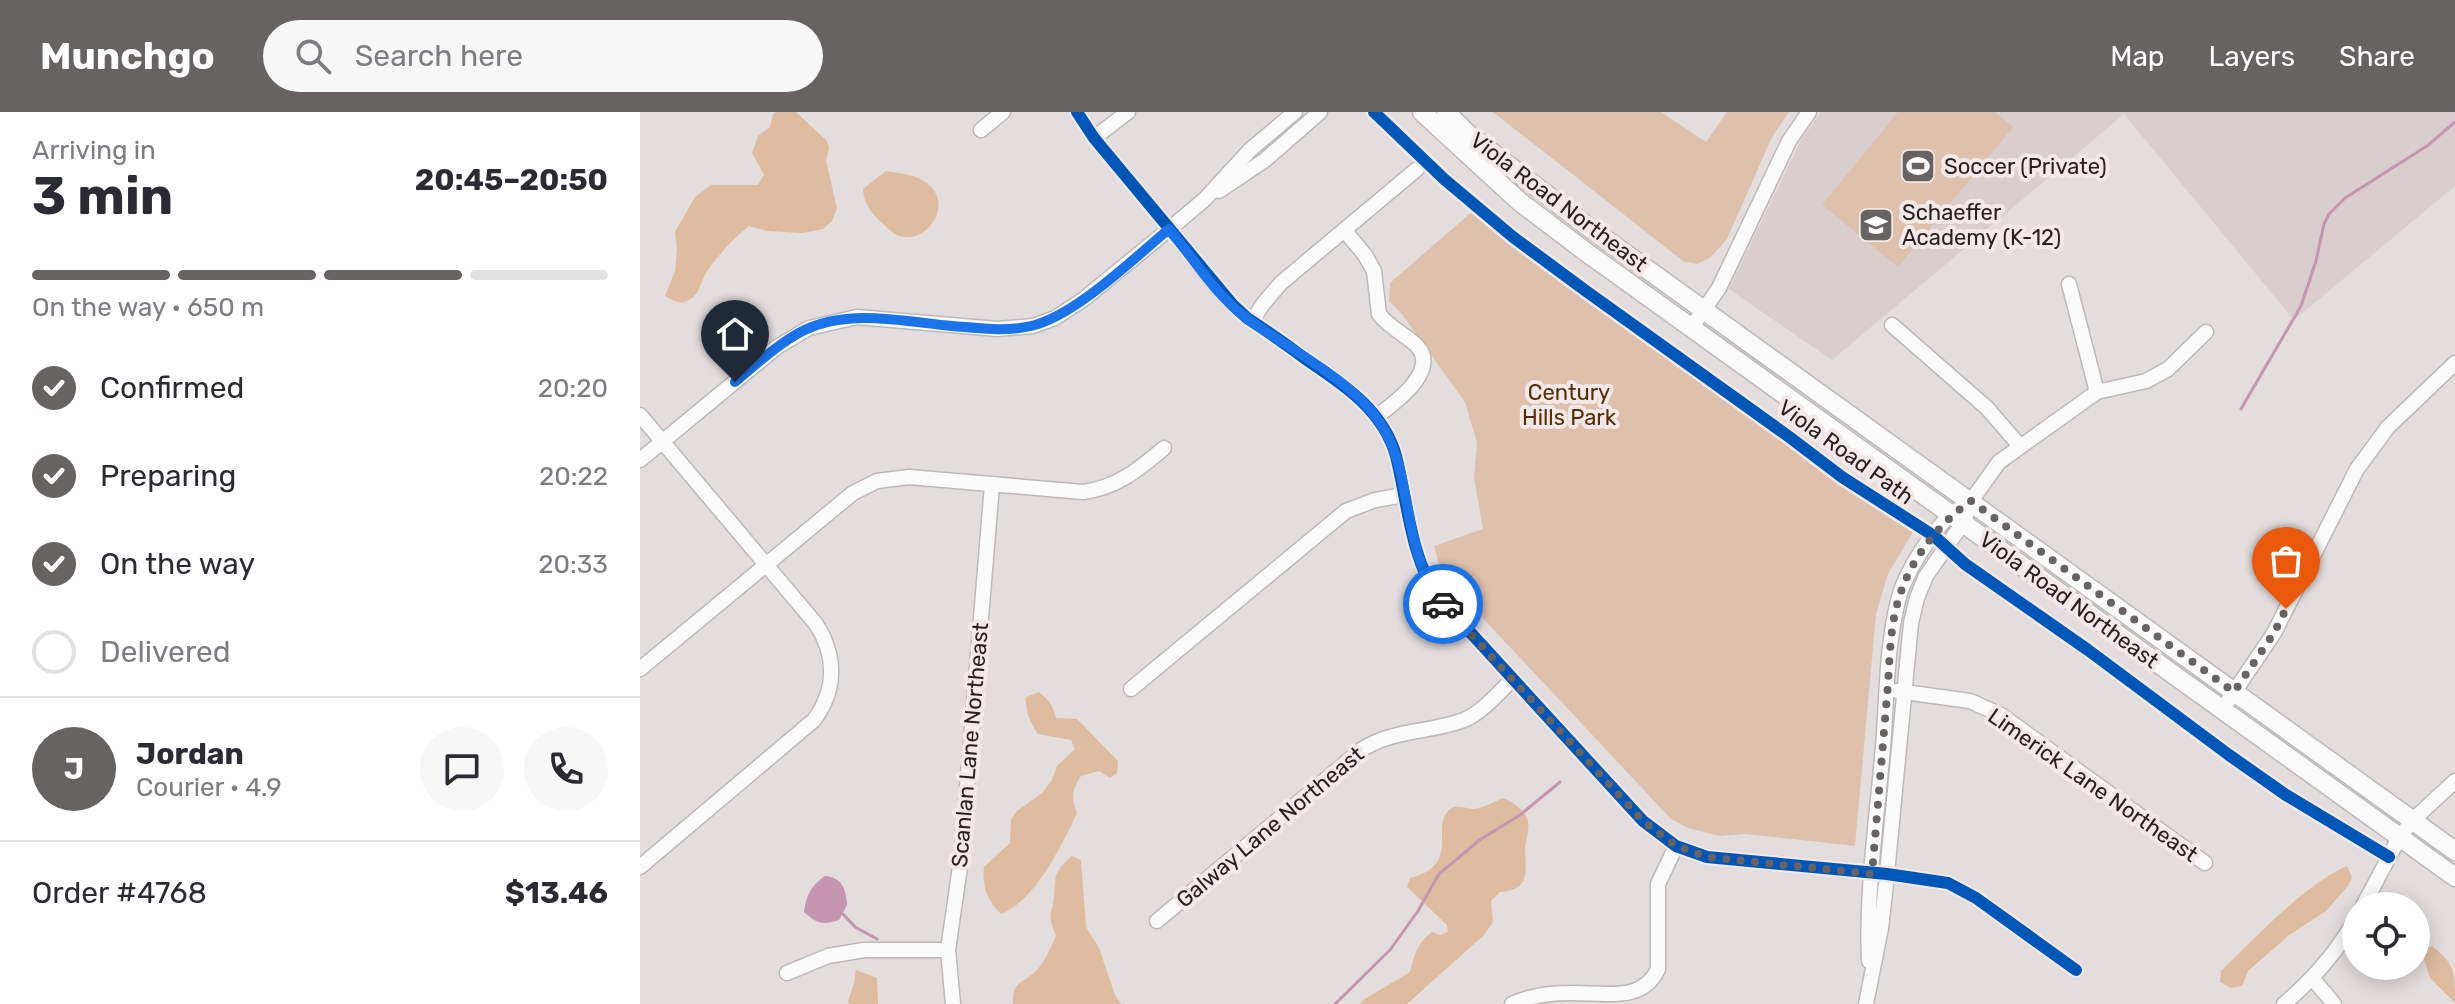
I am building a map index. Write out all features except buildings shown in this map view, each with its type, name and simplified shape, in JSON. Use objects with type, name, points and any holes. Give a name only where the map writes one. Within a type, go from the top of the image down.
[{"type":"main road","name":"Viola Road Northeast","points":[[1422,112],[1520,202],[2455,877]]},
{"type":"main road","name":"Viola Road Northeast","points":[[1446,112],[1468,134],[1556,203],[2455,851]]},
{"type":"street","points":[[981,130],[1003,112]]},
{"type":"street","points":[[1077,112],[1094,138],[1239,312],[1348,388],[1376,417],[1392,445],[1415,550],[1427,581],[1448,609],[1643,821],[1676,846],[1707,857],[1948,883],[2076,970]]},
{"type":"street","points":[[1094,138],[1128,112]]},
{"type":"street","points":[[1205,199],[1250,150],[1295,112]]},
{"type":"street","points":[[640,460],[777,347],[825,322],[857,317],[997,329],[1033,326],[1055,318],[1071,309],[1205,199],[1265,160],[1320,112]]},
{"type":"street","points":[[1691,328],[1719,288],[1789,141],[1809,112]]},
{"type":"street","points":[[1252,321],[1277,287],[1417,169]]},
{"type":"street","points":[[1344,230],[1374,271],[1377,309],[1382,319],[1423,355],[1422,368],[1409,390],[1376,417]]},
{"type":"street","points":[[2069,284],[2097,392]]},
{"type":"street","points":[[1892,325],[1987,408],[2020,446]]},
{"type":"street","points":[[1879,874],[1911,623],[1926,576],[1958,519],[1996,465],[2020,446],[2097,392],[2155,377],[2177,362],[2206,332]]},
{"type":"street","points":[[2222,710],[2274,633],[2357,469],[2388,427],[2455,363]]},
{"type":"street","points":[[640,415],[824,637],[832,664],[826,699],[821,711],[806,728],[640,867]]},
{"type":"street","points":[[640,669],[853,493],[877,481],[909,477],[1083,492],[1099,490],[1125,479],[1164,448]]},
{"type":"street","name":"Scanlan Lane Northeast","points":[[953,1004],[948,950],[961,860],[992,485]]},
{"type":"street","points":[[1131,689],[1346,511],[1404,495]]},
{"type":"street","points":[[1866,1004],[1881,928],[1879,874],[1888,690],[1891,645],[1900,593],[1920,555],[1958,519]]},
{"type":"street","name":"Galway Lane Northeast","points":[[1157,921],[1373,742],[1386,736],[1467,719],[1513,679]]},
{"type":"street","name":"Limerick Lane Northeast","points":[[1888,690],[1970,701],[2001,715],[2205,863]]},
{"type":"street","points":[[2370,892],[2399,838],[2413,820],[2455,781]]},
{"type":"street","points":[[1512,1004],[1543,994],[1633,995],[1645,989],[1654,980],[1658,969],[1658,884],[1676,846]]},
{"type":"street","points":[[2284,1004],[2313,979],[2342,941]]},
{"type":"street","points":[[787,973],[828,956],[864,950],[948,950]]},
{"type":"street","points":[[2313,979],[2334,1004]]},
{"type":"shaded area","points":[[776,112],[796,112],[826,140],[829,147],[826,161],[837,208],[832,221],[823,229],[803,233],[768,231],[749,226],[715,260],[693,298],[680,302],[665,296],[675,271],[675,232],[695,197],[711,185],[758,185],[764,175],[752,153],[758,136],[770,127]]},
{"type":"shaded area","name":"Schaeffer Academy (K-12)","points":[[1821,112],[2455,112],[2455,186],[2294,320],[2124,114],[1832,360],[1729,289],[1801,140]]},
{"type":"shaded area","points":[[886,171],[914,176],[933,189],[938,200],[938,211],[927,229],[917,235],[906,237],[895,234],[876,218],[866,203],[863,189]]},
{"type":"shaded area","points":[[1039,692],[1050,704],[1056,718],[1077,719],[1118,761],[1117,773],[1110,778],[1099,771],[1081,776],[1073,794],[1077,813],[1055,856],[1025,897],[1001,914],[986,893],[984,867],[1010,843],[1011,819],[1017,811],[1042,793],[1052,780],[1057,766],[1075,749],[1071,740],[1038,734],[1035,730],[1027,712],[1026,697]]},
{"type":"shaded area","points":[[1503,798],[1520,808],[1528,822],[1525,873],[1521,884],[1510,891],[1500,892],[1491,901],[1493,922],[1484,935],[1407,1004],[1360,1004],[1410,972],[1417,949],[1427,936],[1432,932],[1440,935],[1448,932],[1447,925],[1407,887],[1410,878],[1426,872],[1440,855],[1444,817],[1452,808],[1477,808]]},
{"type":"shaded area","points":[[1072,856],[1081,860],[1086,927],[1099,948],[1121,1004],[1013,1004],[1014,990],[1040,966],[1056,936],[1050,916],[1056,878],[1058,870]]},
{"type":"shaded area","points":[[2347,866],[2352,877],[2326,911],[2289,935],[2248,971],[2242,986],[2231,988],[2220,982],[2221,971],[2281,913]]},
{"type":"shaded area","points":[[825,876],[842,885],[847,905],[839,920],[828,923],[816,921],[804,912],[810,891]]},
{"type":"shaded area","points":[[2430,947],[2445,958],[2452,970],[2455,1003],[2430,978]]},
{"type":"shaded area","points":[[856,970],[877,978],[878,1004],[849,1004]]},
{"type":"green space","points":[[1493,112],[1661,112],[1706,142],[1727,112],[1789,112],[1772,137],[1727,239],[1710,258],[1697,264],[1683,261]]},
{"type":"green space","name":"Soccer (Private)","points":[[1898,112],[1995,112],[2013,127],[1898,267],[1822,205]]},
{"type":"green space","name":"Century Hills Park","points":[[1474,210],[1514,245],[1913,532],[1888,574],[1876,614],[1855,846],[1745,834],[1720,836],[1688,828],[1671,819],[1448,581],[1439,565],[1434,546],[1483,529],[1474,478],[1477,443],[1465,402],[1389,301],[1390,283]]},
{"type":"waterway","points":[[2241,409],[2301,306],[2329,214],[2345,198],[2427,146],[2455,122]]},
{"type":"waterway","points":[[1335,1004],[1390,950],[1439,874],[1481,839],[1520,815],[1560,782]]},
{"type":"waterway","points":[[843,914],[855,927],[877,939]]},
{"type":"cycle path","points":[[1077,112],[1094,138],[1233,305],[1348,389],[1372,412],[1382,425],[1396,456],[1415,546],[1437,596],[1643,821],[1676,846],[1707,857],[1887,874],[1948,883],[1976,898],[2076,970]]},
{"type":"cycle path","name":"Viola Road Path","points":[[1374,112],[1444,179],[1513,237],[1586,291],[1842,477],[1934,536],[1965,564],[2088,650],[2229,755],[2286,795],[2389,857]]},
{"type":"way so far","points":[[1443,604],[1643,821],[1676,846],[1707,857],[1872,874],[1891,645],[1898,601],[1920,555],[1952,514],[1971,501],[2234,692],[2274,633],[2286,609]]},
{"type":"place","name":"Soccer (Private)","points":[[1918,166]]},
{"type":"place","name":"Schaeffer Academy (K-12)","points":[[1876,225]]},
{"type":"route","points":[[735,382],[793,336],[825,322],[857,317],[997,329],[1033,326],[1071,309],[1169,229],[1239,312],[1348,388],[1376,417],[1396,456],[1415,550],[1427,581],[1443,604]]}]
